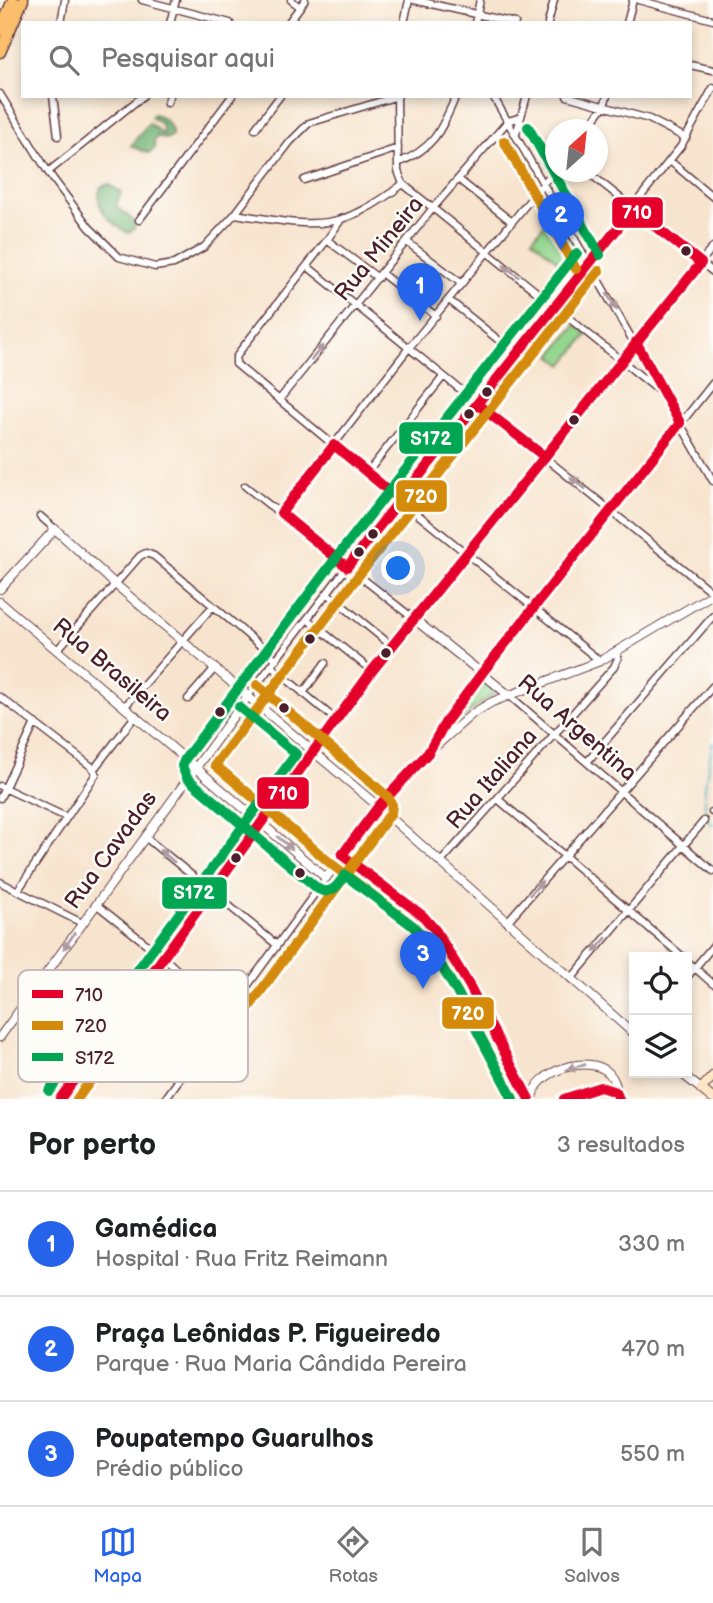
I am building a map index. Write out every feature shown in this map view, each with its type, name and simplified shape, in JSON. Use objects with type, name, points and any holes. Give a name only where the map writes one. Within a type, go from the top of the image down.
[{"type":"highway","points":[[0,31],[13,0]]},
{"type":"highway","points":[[0,52],[23,0]]},
{"type":"main road","points":[[713,1076],[701,1089],[713,1099]]},
{"type":"street","points":[[61,21],[65,0]]},
{"type":"street","points":[[142,0],[175,4],[224,21]]},
{"type":"street","points":[[291,0],[300,7]]},
{"type":"street","points":[[290,21],[305,0]]},
{"type":"street","points":[[405,21],[412,0],[507,21]]},
{"type":"street","points":[[475,21],[480,0]]},
{"type":"street","points":[[549,21],[554,0]]},
{"type":"street","points":[[628,21],[636,0],[713,20]]},
{"type":"street","points":[[676,10],[679,0]]},
{"type":"street","points":[[171,21],[175,4]]},
{"type":"street","points":[[692,65],[713,70]]},
{"type":"street","name":"Rua Cavadas","points":[[49,970],[276,659],[670,161],[686,138],[713,88]]},
{"type":"street","points":[[0,94],[48,172],[89,227],[119,257],[155,267],[174,264],[191,257],[204,247],[235,214],[261,177],[309,123],[390,98]]},
{"type":"street","points":[[53,98],[58,136]]},
{"type":"street","points":[[128,98],[134,104]]},
{"type":"street","points":[[48,172],[141,98]]},
{"type":"street","points":[[139,220],[230,98]]},
{"type":"street","points":[[255,129],[278,98]]},
{"type":"street","points":[[397,98],[398,163],[403,184],[662,392]]},
{"type":"street","points":[[398,163],[429,146],[436,138],[455,98]]},
{"type":"street","points":[[494,98],[713,481]]},
{"type":"street","points":[[516,134],[526,98]]},
{"type":"street","points":[[574,98],[649,119],[686,138]]},
{"type":"street","points":[[594,119],[606,98]]},
{"type":"street","points":[[508,121],[521,117]]},
{"type":"street","name":"Rua Mineira","points":[[279,400],[433,208],[508,121]]},
{"type":"street","points":[[304,180],[398,148]]},
{"type":"street","points":[[670,161],[713,197]]},
{"type":"street","points":[[458,179],[512,222]]},
{"type":"street","points":[[281,513],[408,349],[545,181]]},
{"type":"street","points":[[599,182],[713,272]]},
{"type":"street","points":[[235,214],[294,223],[340,221],[371,208],[403,184]]},
{"type":"street","points":[[340,221],[240,351],[236,358],[237,366],[600,661]]},
{"type":"street","points":[[327,240],[436,316]]},
{"type":"street","points":[[407,242],[462,284]]},
{"type":"street","points":[[154,970],[372,671],[468,555],[713,247]]},
{"type":"street","points":[[248,984],[378,807],[452,730],[482,707],[600,661],[713,594],[307,266]]},
{"type":"street","points":[[449,300],[517,355]]},
{"type":"street","points":[[367,472],[443,377]]},
{"type":"street","points":[[428,753],[445,723],[482,673],[713,383]]},
{"type":"street","name":"Rua Argentina","points":[[244,486],[482,673],[713,871]]},
{"type":"street","points":[[40,516],[378,807],[629,1030]]},
{"type":"street","points":[[1,588],[55,529]]},
{"type":"street","points":[[58,649],[140,556],[146,553],[154,556],[276,659]]},
{"type":"street","points":[[327,593],[392,646]]},
{"type":"street","name":"Rua Brasileira","points":[[0,602],[326,878]]},
{"type":"street","points":[[124,705],[213,607]]},
{"type":"street","points":[[587,762],[713,616]]},
{"type":"street","points":[[307,619],[372,671]]},
{"type":"street","name":"Rua Italiana","points":[[440,863],[499,800],[614,667],[618,658],[617,652]]},
{"type":"street","points":[[303,693],[325,663]]},
{"type":"street","points":[[271,666],[336,720]]},
{"type":"street","points":[[188,699],[215,668]]},
{"type":"street","points":[[507,922],[713,686]]},
{"type":"street","points":[[0,697],[94,769],[95,777],[18,890]]},
{"type":"street","points":[[94,769],[136,715]]},
{"type":"street","points":[[0,798],[2,787],[35,723]]},
{"type":"street","points":[[445,723],[452,730]]},
{"type":"street","points":[[2,787],[66,817]]},
{"type":"street","points":[[499,800],[676,952]]},
{"type":"street","points":[[570,979],[704,821]]},
{"type":"street","points":[[145,837],[277,945]]},
{"type":"street","points":[[342,855],[417,912],[436,931],[469,985],[521,1086],[531,1099]]},
{"type":"street","points":[[0,882],[82,923]]},
{"type":"street","points":[[97,905],[177,970]]},
{"type":"street","points":[[692,971],[713,946]]},
{"type":"street","points":[[692,965],[713,984]]},
{"type":"street","name":"Rua Cavadas","points":[[0,1037],[18,1012]]},
{"type":"street","points":[[521,1086],[550,1074],[593,1064],[612,1077],[619,1099]]},
{"type":"street","points":[[531,1099],[537,1084],[550,1074]]},
{"type":"street","points":[[687,1078],[701,1089]]},
{"type":"street","points":[[60,1099],[72,1082]]},
{"type":"street","points":[[165,1099],[178,1082]]},
{"type":"green space","points":[[154,114],[167,122],[172,136],[165,139],[157,136],[155,148],[149,153],[131,146],[149,123],[164,133],[162,125],[151,117]]},
{"type":"green space","points":[[108,184],[121,192],[116,206],[135,222],[134,229],[128,233],[110,220],[101,209],[101,187]]},
{"type":"green space","points":[[555,212],[583,261],[573,274],[532,239]]},
{"type":"green space","points":[[576,325],[588,334],[563,365],[551,355]]},
{"type":"green space","points":[[480,679],[496,692],[447,729]]},
{"type":"waterway","points":[[713,742],[705,801],[708,821],[713,824]]},
{"type":"transit line","name":"S172","points":[[528,127],[600,255]]},
{"type":"transit line","name":"720","points":[[504,141],[576,269]]},
{"type":"transit line","name":"710","points":[[154,970],[372,671],[701,263],[633,209],[400,500]]},
{"type":"transit line","name":"S172","points":[[513,1099],[457,992],[425,939],[413,926],[345,875],[331,890],[318,889],[187,778],[182,766],[336,558],[577,253]]},
{"type":"transit line","name":"720","points":[[335,867],[215,765],[358,576],[599,271]]},
{"type":"transit line","name":"710","points":[[529,1099],[469,985],[436,931],[423,916],[342,855],[378,807],[428,753],[445,723],[482,673],[680,423],[636,342]]},
{"type":"transit line","name":"710","points":[[477,404],[545,457]]},
{"type":"transit line","name":"710","points":[[334,445],[400,500],[347,567],[281,513],[334,445]]},
{"type":"transit line","name":"720","points":[[248,1009],[391,813],[392,805],[388,797],[257,685]]},
{"type":"transit line","name":"S172","points":[[138,970],[296,754],[239,707]]},
{"type":"transit line","name":"720","points":[[334,866],[413,926],[425,939],[457,992],[513,1099]]},
{"type":"transit line","name":"S172","points":[[49,1091],[56,1082]]},
{"type":"transit line","name":"710","points":[[60,1099],[72,1082]]},
{"type":"transit line","name":"720","points":[[77,1099],[89,1082]]},
{"type":"transit line","name":"710","points":[[564,1099],[600,1087],[616,1092],[619,1099]]},
{"type":"place","name":"Praça Leônidas P. Figueiredo","points":[[561,250]]},
{"type":"place","name":"Gamédica","points":[[420,321]]},
{"type":"place","name":"Poupatempo Guarulhos","points":[[423,989]]}]
